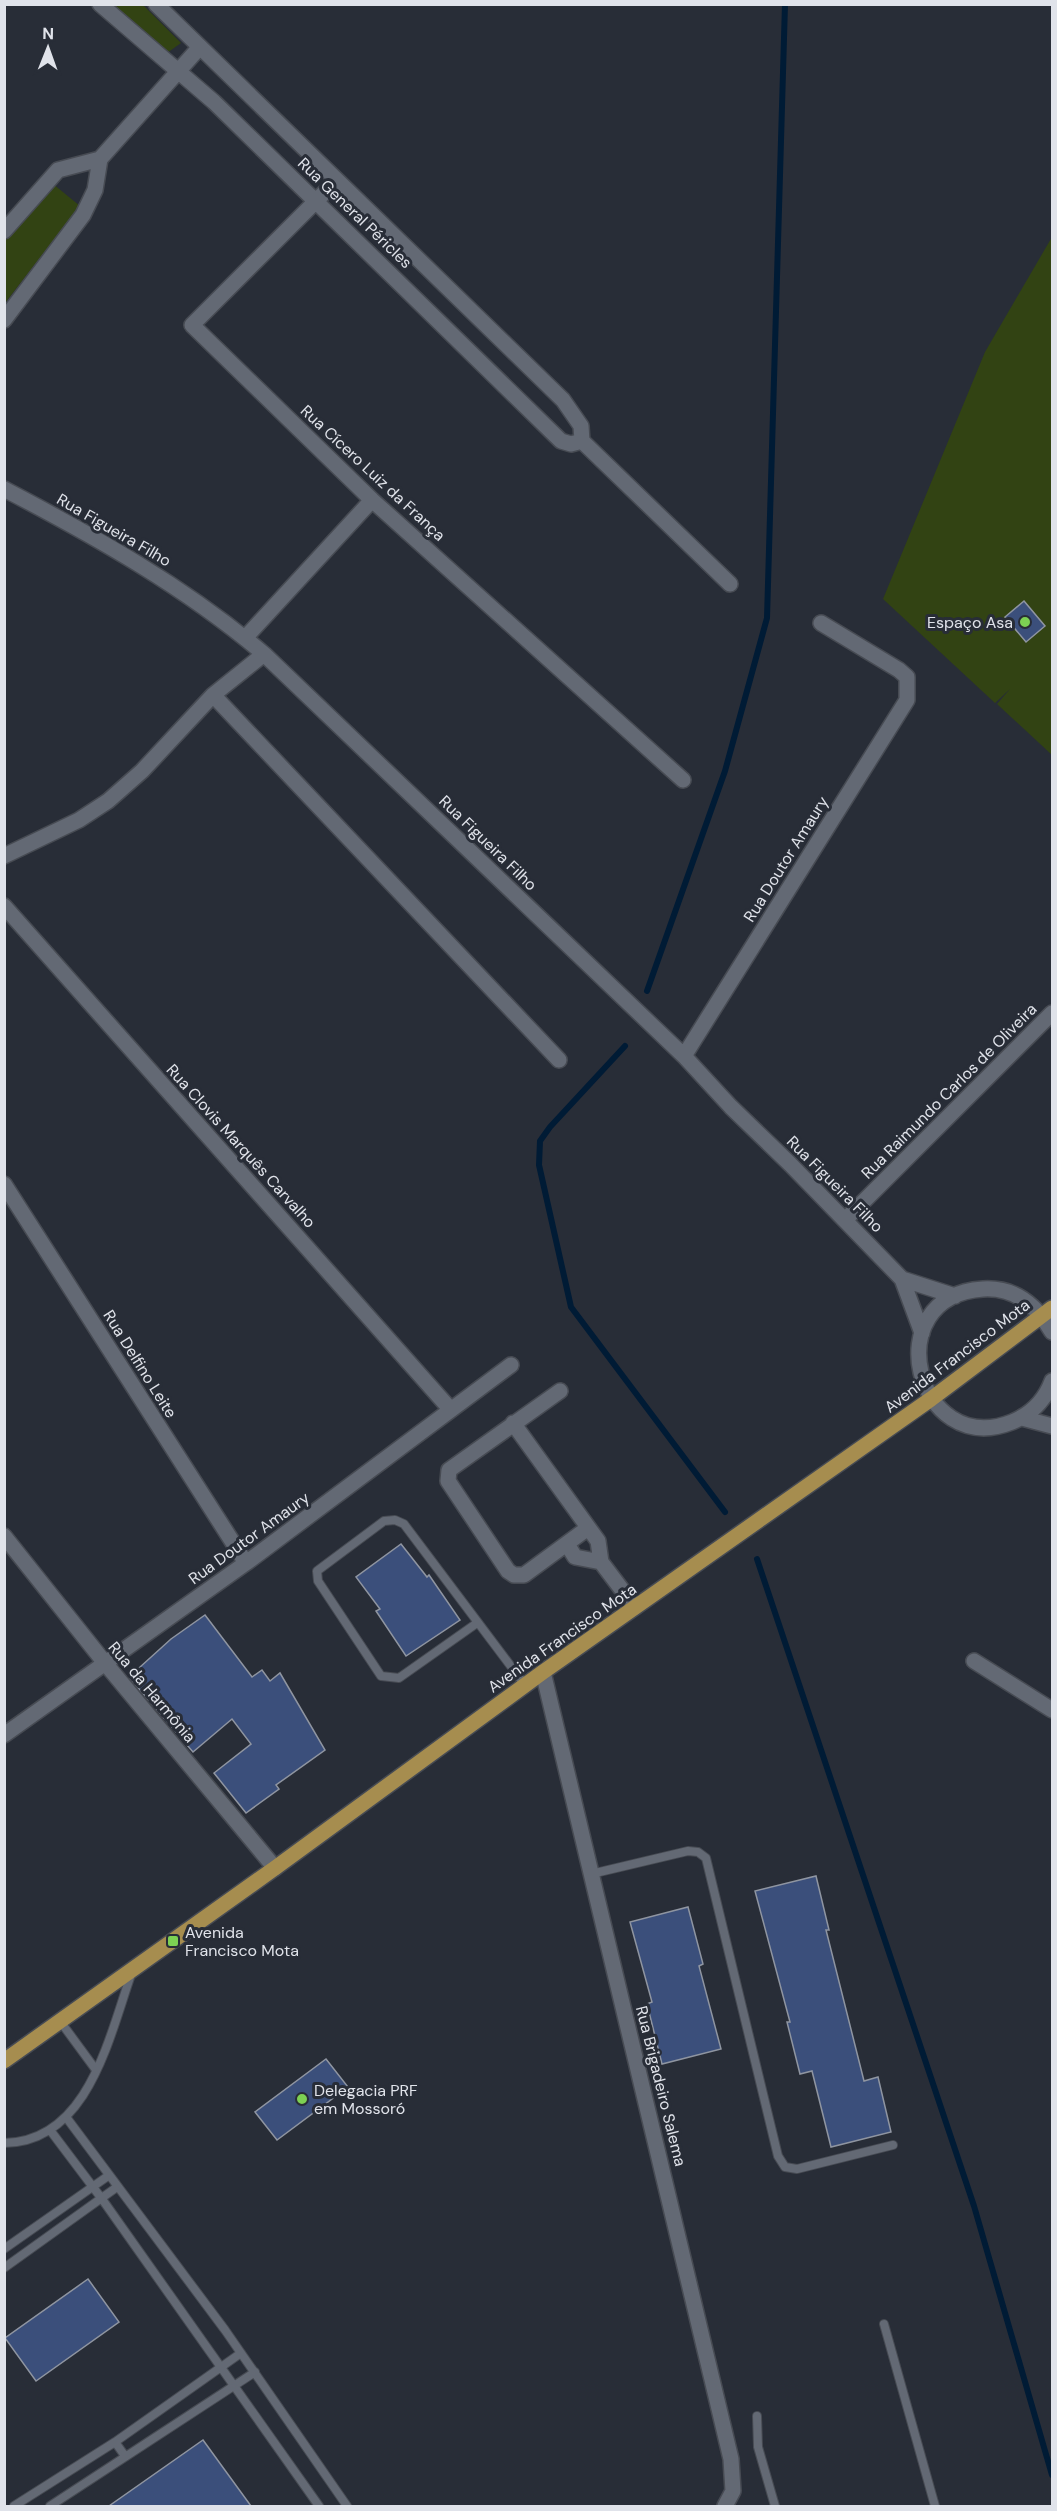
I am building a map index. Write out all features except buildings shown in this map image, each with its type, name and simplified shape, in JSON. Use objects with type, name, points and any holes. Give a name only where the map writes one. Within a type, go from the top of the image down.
[{"type":"main road","name":"Avenida Francisco Mota","points":[[4,2061],[275,1868],[543,1672],[932,1399],[1048,1312]]},
{"type":"street","name":"Rua General Péricles","points":[[100,4],[180,71],[318,201],[561,441],[572,444],[582,441]]},
{"type":"street","name":"Rua General Péricles","points":[[156,4],[336,182],[563,400],[581,426],[582,441],[730,584]]},
{"type":"street","points":[[4,320],[83,215],[94,190],[100,159],[199,48]]},
{"type":"street","points":[[4,231],[58,170],[100,159]]},
{"type":"street","name":"Rua Cícero Luiz da França","points":[[336,182],[192,325],[372,500],[683,780]]},
{"type":"street","name":"Rua Figueira Filho","points":[[4,489],[87,532],[145,567],[222,618],[264,654],[684,1056],[731,1107],[845,1220],[902,1279],[922,1333]]},
{"type":"street","points":[[245,638],[372,500]]},
{"type":"street","name":"Rua Doutor Amaury","points":[[684,1056],[907,700],[907,677],[821,623]]},
{"type":"street","points":[[4,856],[79,820],[108,801],[142,771],[213,695],[264,654]]},
{"type":"street","points":[[213,695],[559,1060]]},
{"type":"street","name":"Rua Clovis Marquês Carvalho","points":[[4,906],[451,1410]]},
{"type":"street","name":"Rua Raimundo Carlos de Oliveira","points":[[845,1220],[1053,1013]]},
{"type":"street","name":"Rua Delfino Leite","points":[[4,1184],[246,1563]]},
{"type":"street","name":"Rua Figueira Filho","points":[[902,1279],[955,1296]]},
{"type":"street","points":[[1053,1332],[1048,1312],[1012,1293],[993,1288],[974,1290],[955,1296],[941,1305],[930,1318],[922,1333],[918,1367],[923,1384],[932,1399],[946,1413],[973,1425],[1003,1425],[1022,1418],[1038,1406],[1053,1381]]},
{"type":"street","name":"Rua Doutor Amaury","points":[[4,1735],[246,1563],[511,1365]]},
{"type":"street","points":[[560,1390],[449,1470],[448,1481],[508,1571],[514,1575],[524,1575],[588,1528]]},
{"type":"street","points":[[1022,1418],[1053,1426]]},
{"type":"street","points":[[513,1423],[598,1541],[601,1562],[635,1608]]},
{"type":"street","name":"Rua da Harmônia","points":[[4,1536],[105,1663],[275,1868]]},
{"type":"street","points":[[567,1544],[575,1557],[601,1562]]},
{"type":"street","points":[[974,1661],[1053,1710]]},
{"type":"street","name":"Rua Brigadeiro Salema","points":[[543,1672],[735,2477],[730,2500],[725,2506]]},
{"type":"lane","points":[[477,1623],[399,1678],[389,1679],[381,1676],[318,1581],[317,1571],[384,1521],[395,1520],[404,1524],[525,1685]]},
{"type":"lane","points":[[591,1874],[688,1851],[699,1852],[706,1858],[778,2156],[785,2167],[797,2169],[893,2145]]},
{"type":"lane","points":[[4,2135],[7,2143],[23,2143],[50,2130],[66,2117],[83,2096],[96,2070],[133,1969]]},
{"type":"lane","points":[[60,2021],[96,2070]]},
{"type":"lane","points":[[66,2117],[255,2372],[347,2506]]},
{"type":"lane","points":[[50,2130],[102,2199],[319,2506]]},
{"type":"lane","points":[[4,2249],[108,2176]]},
{"type":"lane","points":[[4,2268],[117,2187]]},
{"type":"lane","points":[[30,2231],[39,2244]]},
{"type":"lane","points":[[884,2324],[936,2506]]},
{"type":"lane","points":[[14,2506],[115,2442],[241,2353]]},
{"type":"lane","points":[[50,2506],[255,2372]]},
{"type":"lane","points":[[757,2416],[758,2447],[775,2506]]},
{"type":"lane","points":[[115,2442],[125,2456]]},
{"type":"green space","points":[[112,5],[143,5],[181,43],[167,53]]},
{"type":"green space","points":[[47,179],[80,206],[5,303],[4,235]]},
{"type":"green space","points":[[1052,237],[1052,755],[997,704],[1010,689],[995,703],[883,599],[985,352]],"holes":[[[1024,602],[1045,626],[1026,642],[1005,617]]]},
{"type":"waterway","points":[[647,991],[725,771],[767,618],[785,4]]},
{"type":"waterway","points":[[625,1046],[550,1127],[540,1141],[539,1165],[571,1307],[725,1512]]},
{"type":"waterway","points":[[757,1559],[974,2206],[1052,2475]]},
{"type":"place","name":"Espaço Asa","points":[[1025,622]]},
{"type":"place","name":"Avenida Francisco Mota","points":[[173,1941]]},
{"type":"place","name":"Delegacia PRF em Mossoró","points":[[302,2099]]}]
